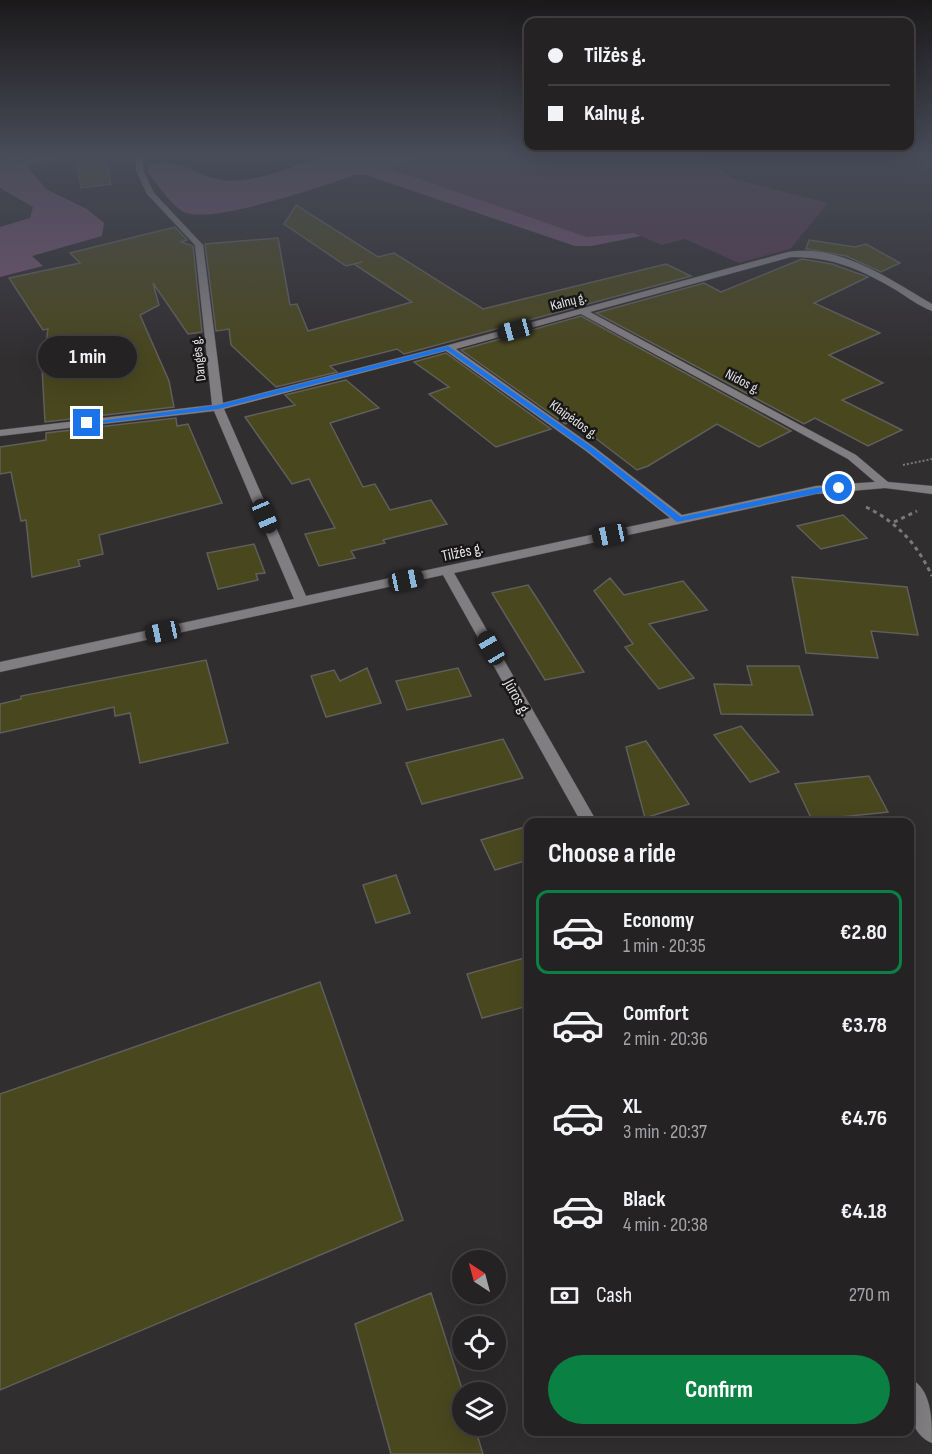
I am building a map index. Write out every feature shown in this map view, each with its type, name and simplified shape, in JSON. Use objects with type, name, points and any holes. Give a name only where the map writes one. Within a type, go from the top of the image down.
[{"type":"street","name":"Dangės g.","points":[[181,224],[199,244],[218,407],[302,603]]},
{"type":"street","name":"Kalnų g.","points":[[0,433],[218,407],[448,348],[791,254],[824,254],[861,267],[932,308]]},
{"type":"street","name":"Nidos g.","points":[[582,311],[852,457],[885,485]]},
{"type":"street","name":"Klaipėdos g.","points":[[448,348],[590,449],[680,520]]},
{"type":"street","name":"Tilžės g.","points":[[0,667],[816,490],[885,485],[932,490]]},
{"type":"street","name":"Jūros g.","points":[[447,571],[587,818]]},
{"type":"street","points":[[914,1399],[932,1431]]},
{"type":"path","points":[[859,505],[894,522],[919,546],[932,576]]},
{"type":"path","points":[[894,522],[921,509]]},
{"type":"shaded area","points":[[10,224],[104,224],[102,236],[32,256],[43,266],[0,277],[0,227]]},
{"type":"shaded area","points":[[510,224],[549,224],[587,237],[633,233],[641,236],[592,246],[575,246]]},
{"type":"shaded area","points":[[549,224],[811,224],[790,249],[739,263],[685,239],[662,245],[633,233],[587,237]]},
{"type":"building","points":[[284,224],[326,224],[378,257],[394,253],[483,309],[666,264],[691,276],[404,354],[397,349],[330,366],[337,372],[276,387],[231,345],[229,329],[216,331],[205,244],[278,238],[290,305],[297,304],[308,331],[412,302],[354,264],[346,266]]},
{"type":"building","points":[[175,227],[187,240],[181,242],[193,246],[202,332],[188,334],[153,283],[159,305],[140,315],[169,381],[174,407],[45,422],[42,368],[48,329],[43,330],[9,278],[80,263],[70,253]]},
{"type":"building","points":[[809,240],[855,247],[866,244],[900,263],[881,272],[846,256],[806,249]]},
{"type":"building","points":[[802,259],[832,264],[868,277],[814,303],[880,333],[829,355],[883,383],[842,400],[902,430],[868,446],[815,418],[804,424],[596,313],[704,283],[721,292]]},
{"type":"building","points":[[581,316],[791,431],[759,447],[717,424],[648,466],[637,470],[573,421],[565,424],[461,350]]},
{"type":"building","points":[[446,353],[551,429],[496,447],[429,394],[449,387],[414,362]]},
{"type":"building","points":[[346,380],[379,408],[330,423],[363,487],[375,484],[390,510],[431,500],[447,524],[383,540],[385,543],[351,551],[355,558],[319,566],[305,534],[335,528],[309,479],[292,484],[245,417],[295,405],[285,395]]},
{"type":"building","points":[[176,418],[177,426],[188,424],[222,503],[99,535],[103,554],[78,560],[80,566],[32,577],[26,520],[21,521],[11,472],[0,474],[0,447],[46,440],[46,433]]},
{"type":"building","points":[[843,515],[867,538],[821,549],[797,526]]},
{"type":"building","points":[[254,544],[265,573],[256,574],[258,580],[218,589],[207,553]]},
{"type":"building","points":[[792,577],[907,587],[918,635],[871,631],[878,658],[806,653]]},
{"type":"building","points":[[610,578],[624,595],[683,581],[707,610],[649,624],[694,678],[659,689],[625,647],[633,644],[594,591]]},
{"type":"building","points":[[528,585],[584,672],[545,680],[492,593]]},
{"type":"building","points":[[206,660],[228,743],[140,763],[130,713],[115,716],[114,707],[0,733],[0,704],[21,699],[21,696]]},
{"type":"building","points":[[747,666],[799,666],[813,715],[721,714],[714,684],[752,685]]},
{"type":"building","points":[[367,668],[381,703],[326,717],[311,676],[334,670],[340,681]]},
{"type":"building","points":[[458,668],[471,696],[407,710],[396,681]]},
{"type":"building","points":[[741,726],[779,772],[750,782],[714,735]]},
{"type":"building","points":[[503,739],[523,778],[422,804],[406,763]]},
{"type":"building","points":[[646,741],[689,804],[645,818],[626,747]]},
{"type":"building","points":[[869,776],[888,812],[811,818],[795,784]]},
{"type":"building","points":[[524,827],[524,861],[495,870],[481,840]]},
{"type":"building","points":[[396,875],[410,913],[376,923],[363,885]]},
{"type":"building","points":[[524,958],[524,1007],[482,1018],[467,974]]},
{"type":"building","points":[[320,982],[403,1220],[0,1390],[0,1094]]},
{"type":"building","points":[[431,1293],[452,1358],[452,1370],[456,1370],[460,1382],[452,1382],[452,1436],[477,1436],[483,1454],[391,1454],[355,1324]]},
{"type":"route","points":[[87,423],[218,407],[448,348],[590,449],[680,520],[816,490],[839,488]]}]
